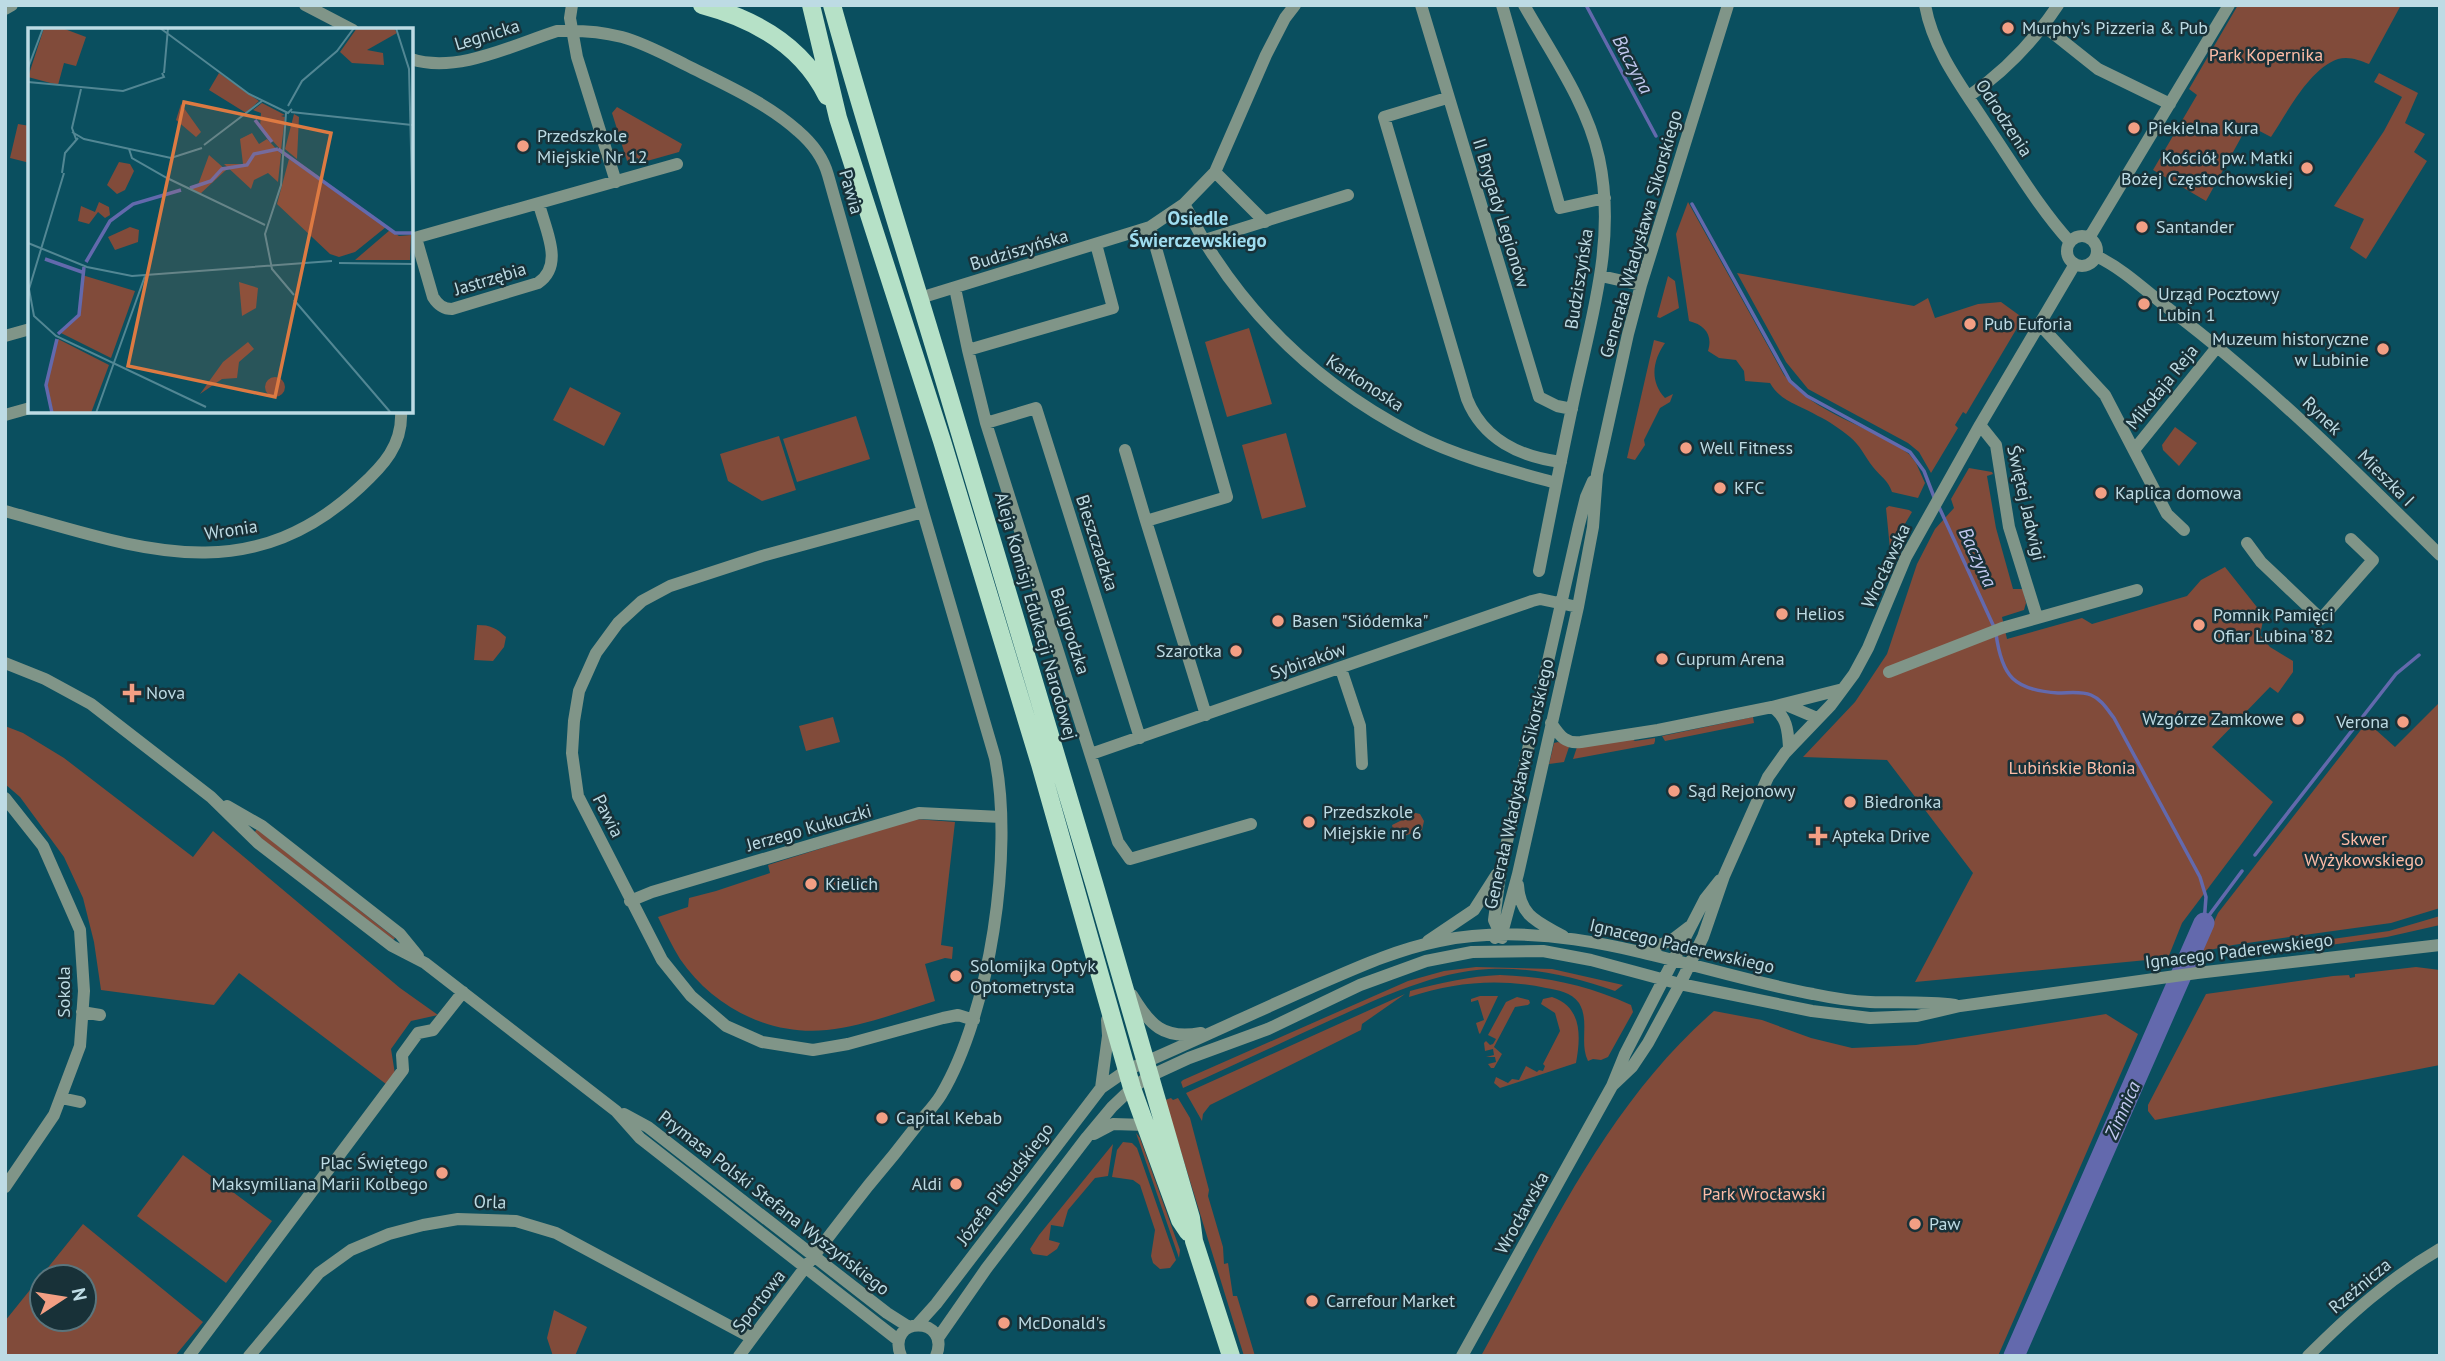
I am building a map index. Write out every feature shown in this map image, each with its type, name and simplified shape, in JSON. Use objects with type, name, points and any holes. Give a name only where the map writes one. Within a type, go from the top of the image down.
[{"type":"main road","points":[[702,5],[726,11],[757,24],[790,47],[823,88],[838,118]]},
{"type":"main road","points":[[811,5],[838,118]]},
{"type":"main road","name":"Aleja Komisji Edukacji Narodowej","points":[[832,5],[1122,979],[1191,1218],[1194,1241],[1231,1356]]},
{"type":"main road","name":"Aleja Komisji Edukacji Narodowej","points":[[838,118],[942,441],[1040,764],[1132,1088],[1180,1220],[1194,1241]]},
{"type":"street","points":[[5,9],[12,5]]},
{"type":"street","points":[[305,5],[349,28]]},
{"type":"street","points":[[572,5],[572,30],[578,57],[616,182]]},
{"type":"street","name":"Budziszyńska","points":[[920,298],[1150,226],[1184,204],[1215,172],[1266,55],[1285,18],[1295,5]]},
{"type":"street","points":[[1502,5],[1560,208],[1605,198]]},
{"type":"street","name":"Budziszyńska","points":[[1524,5],[1587,122],[1599,156],[1605,198],[1605,240],[1601,276],[1539,571]]},
{"type":"street","name":"Generała Władysława Sikorskiego","points":[[1479,952],[1499,935],[1504,926],[1518,874],[1577,607],[1592,527],[1597,474],[1641,285],[1728,5]]},
{"type":"street","name":"Odrodzenia","points":[[1925,5],[1936,44],[2042,209],[2070,242]]},
{"type":"street","points":[[1969,96],[1999,75],[2044,26],[2058,5]]},
{"type":"street","points":[[2090,238],[2229,5]]},
{"type":"street","name":"II Brygady Legionów","points":[[1422,10],[1539,397],[1556,406],[1572,409]]},
{"type":"street","points":[[2044,26],[2098,68],[2170,104]]},
{"type":"street","name":"Legnicka","points":[[413,60],[430,64],[458,62],[557,31],[572,30]]},
{"type":"street","name":"Pawia","points":[[572,30],[628,39],[707,76],[782,118],[801,133],[818,153],[828,175],[995,758],[1001,817],[994,925],[974,1020],[963,1050],[941,1096],[807,1267]]},
{"type":"street","points":[[1447,99],[1384,117],[1467,399],[1474,416],[1497,441],[1536,458],[1561,462]]},
{"type":"street","name":"Jastrzębia","points":[[538,204],[552,254],[552,264],[546,277],[538,283],[452,309],[445,309],[433,297],[413,239],[677,164]]},
{"type":"street","points":[[1215,172],[1265,222]]},
{"type":"street","points":[[1205,240],[1348,195]]},
{"type":"street","name":"Karkonoska","points":[[1184,204],[1213,256],[1256,312],[1301,359],[1338,390],[1416,436],[1463,454],[1556,483]]},
{"type":"street","points":[[1146,522],[1227,497],[1150,226]]},
{"type":"street","points":[[2079,237],[2090,238],[2095,244],[2096,256],[2089,265],[2075,264],[2068,256],[2070,242],[2079,237]]},
{"type":"street","points":[[968,350],[1113,308],[1096,244]]},
{"type":"street","points":[[2096,256],[2117,267],[2218,346]]},
{"type":"street","name":"Wrocławska","points":[[1612,1086],[1632,1067],[1648,1043],[1680,984],[1703,937],[1724,876],[1768,778],[1789,747],[1844,689],[1863,659],[1906,557],[2075,264]]},
{"type":"street","points":[[1601,276],[1641,285]]},
{"type":"street","name":"Baligrodzka","points":[[955,288],[986,424],[1118,842],[1130,859],[1251,824]]},
{"type":"street","points":[[2040,325],[2105,395],[2168,514],[2184,530]]},
{"type":"street","points":[[5,336],[28,330]]},
{"type":"street","name":"Rynek","points":[[2218,346],[2282,401],[2338,455]]},
{"type":"street","name":"Mikołaja Reja","points":[[2134,450],[2218,346]]},
{"type":"street","name":"Bieszczadzka","points":[[986,424],[1036,408],[1140,738]]},
{"type":"street","points":[[5,415],[28,409]]},
{"type":"street","name":"Wronia","points":[[5,510],[133,546],[189,554],[225,552],[257,546],[290,535],[335,511],[378,471],[396,444],[400,433],[401,413]]},
{"type":"street","name":"Świętej Jadwigi","points":[[1980,425],[1996,445],[2009,527],[2037,617]]},
{"type":"street","points":[[1125,450],[1206,715]]},
{"type":"street","name":"Mieszka I","points":[[2338,455],[2439,554]]},
{"type":"street","name":"Generała Władysława Sikorskiego","points":[[1514,950],[1499,935],[1494,920],[1501,868],[1586,498],[1597,474]]},
{"type":"street","name":"Pawia","points":[[923,512],[762,556],[670,586],[642,601],[618,623],[596,653],[579,691],[572,753],[578,796],[662,960],[691,996],[726,1026],[762,1042],[813,1051],[943,1018],[958,1016],[974,1020]]},
{"type":"street","points":[[2247,543],[2261,562],[2320,619],[2373,560],[2351,538]]},
{"type":"street","points":[[1889,672],[2002,628],[2137,590]]},
{"type":"street","name":"Sybiraków","points":[[1091,754],[1532,601],[1540,599],[1577,607]]},
{"type":"street","name":"Prymasa Polski Stefana Wyszyńskiego","points":[[5,663],[46,679],[91,704],[211,797],[258,843],[392,946],[422,961],[616,1111],[640,1138],[807,1267],[897,1349]]},
{"type":"street","points":[[1341,669],[1360,726],[1362,764]]},
{"type":"street","points":[[1551,723],[1564,740],[1573,743],[1778,706],[1844,689]]},
{"type":"street","points":[[1778,706],[1817,718]]},
{"type":"street","points":[[1778,706],[1784,719],[1789,747]]},
{"type":"street","name":"Sokola","points":[[5,798],[43,846],[80,930],[84,991],[80,1046],[61,1098],[54,1115],[5,1187]]},
{"type":"street","name":"Jerzego Kukuczki","points":[[630,901],[652,892],[919,813],[1001,817]]},
{"type":"street","points":[[1422,945],[1474,910],[1501,868]]},
{"type":"street","points":[[1518,874],[1520,900],[1527,914],[1568,939]]},
{"type":"street","name":"Wrocławska","points":[[1462,1356],[1612,1086],[1625,1054],[1705,899],[1724,876]]},
{"type":"street","points":[[1641,952],[1672,940],[1692,925]]},
{"type":"street","name":"Ignacego Paderewskiego","points":[[1132,1088],[1148,1069],[1211,1031],[1393,953],[1462,938],[1499,935],[1568,939],[1641,952],[1842,999],[1960,1006]]},
{"type":"street","name":"Ignacego Paderewskiego","points":[[1127,1070],[1148,1069],[1188,1058],[1268,1029],[1383,975],[1426,961],[1479,952],[1514,950],[1568,955],[1680,984],[1812,1011],[1870,1018],[1917,1016],[1960,1006],[2197,973],[2440,945]]},
{"type":"street","points":[[1122,979],[1144,1016],[1153,1025],[1176,1035],[1211,1031]]},
{"type":"street","points":[[189,1356],[403,1070],[402,1055],[418,1033],[433,1030],[463,992]]},
{"type":"street","points":[[1101,1088],[1108,1036],[1105,996]]},
{"type":"street","points":[[82,1012],[100,1015]]},
{"type":"street","name":"Józefa Piłsudskiego","points":[[897,1349],[901,1334],[936,1304],[1101,1088],[1127,1070]]},
{"type":"street","name":"Józefa Piłsudskiego","points":[[940,1349],[986,1269],[1087,1137],[1132,1088]]},
{"type":"street","points":[[61,1098],[80,1102]]},
{"type":"street","name":"Prymasa Polski Stefana Wyszyńskiego","points":[[616,1111],[648,1127],[887,1312],[913,1326],[929,1328],[940,1349]]},
{"type":"street","points":[[1087,1137],[1114,1124],[1145,1125]]},
{"type":"street","name":"Orla","points":[[249,1356],[319,1273],[351,1250],[389,1234],[458,1219],[516,1221],[556,1233],[752,1338]]},
{"type":"street","name":"Rzeźnicza","points":[[2308,1356],[2395,1276],[2440,1249]]},
{"type":"street","name":"Sportowa","points":[[739,1356],[807,1267]]},
{"type":"green space","name":"Park Kopernika","points":[[2238,5],[2401,5],[2369,64],[2346,58],[2327,64],[2308,82],[2271,137],[2248,125],[2206,201],[2153,170],[2197,95],[2189,89]]},
{"type":"green space","points":[[2379,73],[2418,93],[2405,123],[2425,134],[2414,152],[2427,161],[2366,259],[2350,248],[2364,219],[2334,206],[2384,131],[2402,97],[2374,82]]},
{"type":"green space","points":[[617,107],[682,144],[679,152],[640,163],[638,158],[627,161],[612,113]]},
{"type":"green space","points":[[18,124],[28,126],[28,162],[10,158]]},
{"type":"green space","points":[[1688,202],[1784,375],[1811,400],[1909,454],[1925,483],[1918,498],[1892,492],[1857,444],[1838,428],[1785,399],[1770,383],[1745,381],[1744,371],[1736,360],[1719,358],[1708,351],[1709,340],[1706,332],[1689,321],[1676,234]]},
{"type":"green space","points":[[1737,273],[1914,306],[1928,298],[1935,318],[1978,304],[2001,302],[2023,318],[1966,414],[1963,412],[1955,425],[1958,428],[1931,473],[1919,452],[1908,443],[1808,389],[1786,362]]},
{"type":"green space","points":[[1668,276],[1675,281],[1679,308],[1660,318],[1657,317]]},
{"type":"green space","points":[[1249,328],[1272,404],[1227,417],[1205,342]]},
{"type":"green space","points":[[1654,340],[1665,343],[1654,370],[1657,385],[1665,398],[1673,394],[1670,402],[1660,408],[1644,440],[1645,445],[1635,460],[1627,458]]},
{"type":"green space","points":[[570,387],[621,413],[604,446],[553,420]]},
{"type":"green space","points":[[856,416],[870,459],[797,482],[783,439]]},
{"type":"green space","points":[[2175,427],[2197,443],[2179,466],[2163,450],[2162,445]]},
{"type":"green space","points":[[1286,433],[1306,507],[1262,519],[1242,445]]},
{"type":"green space","points":[[779,436],[796,490],[762,501],[728,481],[720,454]]},
{"type":"green space","name":"Lubińskie Błonia","points":[[1969,468],[1993,474],[1987,476],[1996,528],[2013,589],[2023,589],[2026,603],[2024,610],[2002,617],[2007,639],[2082,618],[2092,624],[2187,596],[2201,580],[2225,567],[2264,616],[2260,635],[2270,647],[2293,661],[2293,672],[2278,693],[2270,687],[2212,747],[2273,802],[2182,923],[2168,958],[1915,982],[1973,873],[1887,760],[1803,757],[1855,702],[1887,654],[1917,564],[1935,529],[1954,508],[1951,499]]},
{"type":"green space","points":[[1889,506],[1912,512],[1890,549],[1886,508]]},
{"type":"green space","points":[[477,625],[493,628],[506,637],[504,647],[493,661],[474,660]]},
{"type":"green space","name":"Skwer Wyżykowskiego","points":[[2440,702],[2440,908],[2391,923],[2200,952],[2218,913],[2367,722],[2395,747]]},
{"type":"green space","points":[[833,717],[840,742],[806,751],[799,726]]},
{"type":"green space","points":[[1753,717],[1754,723],[1665,741],[1662,736]]},
{"type":"green space","points":[[5,726],[23,733],[64,758],[193,857],[213,831],[400,988],[438,1015],[411,1021],[391,1049],[395,1074],[386,1084],[239,973],[214,1005],[101,990],[94,942],[83,898],[64,857],[20,797],[5,784]]},
{"type":"green space","points":[[1628,737],[1635,741],[1655,738],[1655,741],[1654,744],[1573,759],[1577,747]]},
{"type":"green space","points":[[1554,743],[1569,747],[1564,762],[1549,764]]},
{"type":"green space","points":[[1406,814],[1420,814],[1424,821],[1422,830],[1395,839],[1392,825],[1402,820]]},
{"type":"green space","points":[[915,819],[955,822],[941,945],[953,947],[952,959],[945,958],[925,964],[935,1001],[868,1022],[827,1030],[805,1031],[764,1023],[726,1004],[693,976],[671,944],[658,917],[688,907],[689,898],[770,873],[768,865]]},
{"type":"green space","points":[[257,829],[395,938],[393,940],[254,833]]},
{"type":"green space","points":[[2440,916],[2440,925],[2387,937],[2316,947],[2318,941],[2389,931]]},
{"type":"green space","points":[[1476,967],[1552,969],[1623,985],[1615,991],[1569,977],[1521,970],[1489,969],[1448,975],[1370,1002],[1183,1088],[1183,1080],[1408,981],[1444,971]]},
{"type":"green space","points":[[2416,967],[2440,970],[2440,1065],[2155,1120],[2148,1111],[2148,1105],[2206,994],[2333,976],[2349,975],[2350,978],[2355,977],[2355,974]]},
{"type":"green space","points":[[1500,975],[1551,980],[1583,987],[1631,1005],[1633,1012],[1608,1057],[1588,1061],[1584,1047],[1582,1010],[1576,999],[1564,992],[1494,982],[1443,988],[1409,997],[1410,991],[1432,985]]},
{"type":"green space","points":[[1405,994],[1362,1024],[1361,1030],[1210,1105],[1203,1114],[1202,1121],[1186,1093]]},
{"type":"green space","points":[[1498,996],[1480,1034],[1476,1023],[1484,1020],[1478,1000],[1471,1002],[1471,999]]},
{"type":"green space","points":[[1517,997],[1529,1000],[1530,1003],[1515,1007],[1494,1047],[1502,1054],[1494,1068],[1491,1068],[1488,1064],[1496,1062],[1495,1057],[1486,1057],[1494,1055],[1493,1049],[1485,1051],[1484,1043],[1486,1041],[1490,1045],[1493,1044],[1496,1039],[1488,1035],[1506,1002]]},
{"type":"green space","points":[[1552,997],[1562,1002],[1574,1015],[1579,1033],[1576,1063],[1500,1088],[1494,1083],[1496,1077],[1508,1083],[1512,1079],[1519,1080],[1526,1066],[1537,1072],[1543,1071],[1543,1064],[1560,1031],[1555,1013],[1541,1004],[1543,999]]},
{"type":"green space","name":"Park Wrocławski","points":[[1714,1011],[1762,1020],[1811,1038],[1852,1048],[1916,1045],[2106,1014],[2138,1034],[1998,1356],[1481,1356],[1556,1218],[1611,1129],[1676,1047]]},
{"type":"green space","points":[[1178,1098],[1190,1118],[1223,1247],[1224,1264],[1228,1263],[1233,1296],[1237,1296],[1255,1356],[1244,1356],[1165,1100]]},
{"type":"green space","points":[[1136,1133],[1180,1250],[1179,1258]]},
{"type":"green space","points":[[1123,1142],[1132,1143],[1137,1148],[1176,1260],[1170,1268],[1160,1269],[1153,1263],[1151,1256],[1155,1230],[1140,1185],[1133,1180],[1112,1177],[1117,1150]]},
{"type":"green space","points":[[1113,1144],[1108,1176],[1095,1178],[1068,1210],[1063,1227],[1051,1225],[1049,1240],[1060,1243],[1057,1249],[1047,1256],[1033,1254],[1030,1249],[1039,1235]]},
{"type":"green space","points":[[183,1155],[272,1221],[226,1283],[137,1216]]},
{"type":"green space","points":[[83,1224],[203,1322],[175,1356],[5,1356],[5,1321],[28,1292],[28,1333],[98,1333],[98,1263],[52,1263]]},
{"type":"green space","points":[[554,1310],[587,1327],[575,1356],[553,1356],[547,1338]]},
{"type":"waterway","name":"Baczyna","points":[[1586,5],[1656,136]]},
{"type":"waterway","name":"Baczyna","points":[[1692,204],[1790,381],[1807,396],[1910,452],[1924,471],[1934,497]]},
{"type":"waterway","name":"Baczyna","points":[[1939,507],[1994,627]]},
{"type":"waterway","name":"Baczyna","points":[[1996,634],[2002,661],[2007,671],[2021,684],[2043,691],[2091,695],[2101,702],[2114,718],[2200,877],[2206,897],[2204,923]]},
{"type":"waterway","name":"Zimnica","points":[[2255,855],[2396,674],[2419,655]]},
{"type":"waterway","name":"Zimnica","points":[[2207,918],[2242,871]]},
{"type":"waterway","name":"Zimnica","points":[[2014,1356],[2204,923]]},
{"type":"place","name":"Murphy's Pizzeria & Pub","points":[[2008,28]]},
{"type":"place","name":"Piekielna Kura","points":[[2134,128]]},
{"type":"place","name":"Przedszkole Miejskie Nr 12","points":[[523,146]]},
{"type":"place","name":"Kościół pw. Matki Bożej Częstochowskiej","points":[[2307,168]]},
{"type":"place","name":"Santander","points":[[2142,227]]},
{"type":"place","name":"Urząd Pocztowy Lubin 1","points":[[2144,304]]},
{"type":"place","name":"Pub Euforia","points":[[1970,324]]},
{"type":"place","name":"Muzeum historyczne w Lubinie","points":[[2383,349]]},
{"type":"place","name":"Well Fitness","points":[[1686,448]]},
{"type":"place","name":"KFC","points":[[1720,488]]},
{"type":"place","name":"Kaplica domowa","points":[[2101,493]]},
{"type":"place","name":"Helios","points":[[1782,614]]},
{"type":"place","name":"Basen \"Siódemka\"","points":[[1278,621]]},
{"type":"place","name":"Pomnik Pamięci Ofiar Lubina ’82","points":[[2199,625]]},
{"type":"place","name":"Szarotka","points":[[1236,651]]},
{"type":"place","name":"Cuprum Arena","points":[[1662,659]]},
{"type":"place","name":"Nova","points":[[132,693]]},
{"type":"place","name":"Wzgórze Zamkowe","points":[[2298,719]]},
{"type":"place","name":"Verona","points":[[2403,722]]},
{"type":"place","name":"Sąd Rejonowy","points":[[1674,791]]},
{"type":"place","name":"Biedronka","points":[[1850,802]]},
{"type":"place","name":"Przedszkole Miejskie nr 6","points":[[1309,822]]},
{"type":"place","name":"Apteka Drive","points":[[1818,836]]},
{"type":"place","name":"Kielich","points":[[811,884]]},
{"type":"place","name":"Solomijka Optyk Optometrysta","points":[[956,976]]},
{"type":"place","name":"Capital Kebab","points":[[882,1118]]},
{"type":"place","name":"Plac Świętego Maksymiliana Marii Kolbego","points":[[442,1173]]},
{"type":"place","name":"Aldi","points":[[956,1184]]},
{"type":"place","name":"Paw","points":[[1915,1224]]},
{"type":"place","name":"Carrefour Market","points":[[1312,1301]]},
{"type":"place","name":"McDonald's","points":[[1004,1323]]},
{"type":"district","name":"Osiedle Świerczewskiego","points":[[1198,229]]}]
